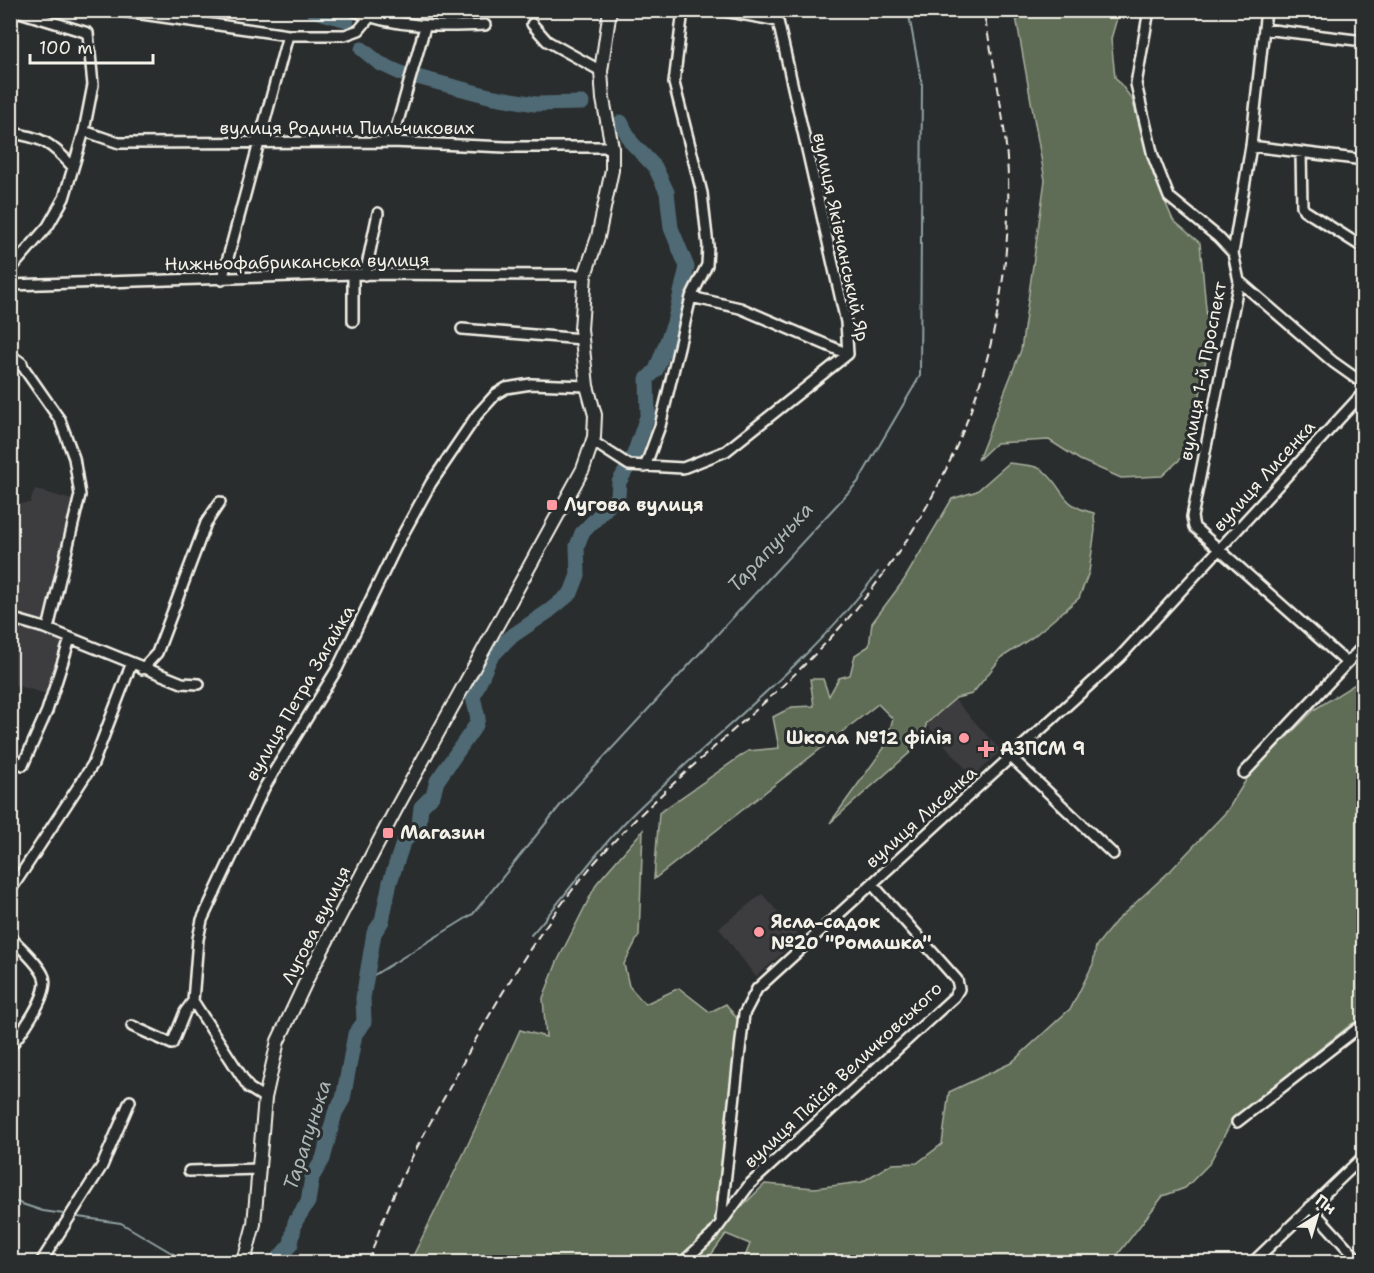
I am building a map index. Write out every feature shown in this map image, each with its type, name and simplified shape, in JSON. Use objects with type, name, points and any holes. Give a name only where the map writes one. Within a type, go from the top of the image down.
[{"type":"street","points":[[10,270],[48,226],[64,198],[84,131],[93,85],[88,33],[13,10]]},
{"type":"street","points":[[352,10],[369,18],[425,27],[485,26]]},
{"type":"street","name":"Лугова вулиця","points":[[240,1263],[246,1254],[254,1224],[265,1098],[278,1041],[310,973],[396,809],[584,469],[592,441],[595,415],[587,386],[582,339],[585,275],[609,187],[612,147],[603,99],[601,71],[610,10]]},
{"type":"street","points":[[645,467],[660,426],[691,297],[707,265],[708,246],[702,193],[674,83],[683,10]]},
{"type":"street","name":"вулиця Яківчанський Яр","points":[[592,441],[629,465],[683,468],[726,451],[848,354],[846,322],[778,21],[719,10]]},
{"type":"street","points":[[1149,10],[1136,84],[1153,156],[1169,197],[1218,237],[1233,253]]},
{"type":"street","name":"вулиця 1-й Проспект","points":[[1266,10],[1251,146],[1233,253],[1239,281],[1192,517],[1194,527],[1347,663]]},
{"type":"street","points":[[121,11],[288,35],[345,35],[359,30],[369,18]]},
{"type":"street","points":[[532,24],[547,41],[601,71]]},
{"type":"street","points":[[392,142],[425,27]]},
{"type":"street","points":[[1264,29],[1364,40]]},
{"type":"street","points":[[222,280],[288,35]]},
{"type":"street","name":"вулиця Родини Пильчикових","points":[[84,131],[119,143],[392,142],[506,147],[612,147]]},
{"type":"street","points":[[10,134],[42,140],[55,148],[72,166]]},
{"type":"street","points":[[1251,146],[1364,160]]},
{"type":"street","points":[[1301,153],[1304,210],[1364,248]]},
{"type":"street","points":[[365,275],[378,213]]},
{"type":"street","points":[[353,274],[353,321]]},
{"type":"street","name":"Нижньофабриканська вулиця","points":[[10,285],[353,274],[585,275]]},
{"type":"street","points":[[1239,281],[1333,362],[1364,384]]},
{"type":"street","points":[[691,297],[741,308],[848,354]]},
{"type":"street","points":[[462,329],[582,339]]},
{"type":"street","points":[[16,360],[60,420],[74,458],[80,495],[48,629]]},
{"type":"street","name":"вулиця Петра Загайка","points":[[192,1001],[202,920],[264,788],[337,669],[431,483],[477,415],[496,394],[506,388],[531,384],[587,386]]},
{"type":"street","name":"вулиця Лисенка","points":[[721,1219],[744,1014],[757,988],[1120,657],[1364,392]]},
{"type":"street","points":[[142,669],[157,653],[206,523],[220,502]]},
{"type":"street","points":[[10,618],[48,629],[131,665],[182,683],[199,684]]},
{"type":"street","points":[[10,757],[23,765],[47,711],[70,639]]},
{"type":"street","points":[[1244,773],[1364,645]]},
{"type":"street","points":[[10,891],[93,764],[131,665]]},
{"type":"street","points":[[1011,757],[1113,855]]},
{"type":"street","name":"вулиця Паїсія Величковського","points":[[683,1263],[711,1235],[721,1219],[750,1185],[954,997],[959,988],[957,980],[872,884]]},
{"type":"street","points":[[10,937],[44,976],[45,987],[31,1018],[10,1047]]},
{"type":"street","points":[[132,1026],[172,1044],[192,1001],[249,1088],[265,1098]]},
{"type":"street","points":[[1237,1122],[1357,1029],[1364,1035]]},
{"type":"street","points":[[41,1263],[102,1166],[130,1101]]},
{"type":"street","points":[[1253,1263],[1364,1155]]},
{"type":"street","points":[[189,1171],[259,1168]]},
{"type":"street","points":[[1310,1207],[1360,1263]]},
{"type":"shaded area","points":[[35,489],[78,502],[43,621],[11,610],[11,504],[30,503]]},
{"type":"shaded area","points":[[10,624],[67,643],[47,694],[11,684]]},
{"type":"shaded area","name":"Школа №12 філія","points":[[955,700],[1001,751],[973,777],[927,725]]},
{"type":"shaded area","name":"Ясла-садок №20 \"Ромашка\"","points":[[762,894],[800,937],[756,977],[719,928]]},
{"type":"green space","points":[[1015,11],[1119,11],[1111,39],[1115,77],[1132,99],[1153,174],[1173,220],[1200,243],[1209,341],[1191,449],[1162,476],[1121,478],[1080,460],[1049,440],[996,443],[978,460],[1021,350],[1045,180]]},
{"type":"green space","points":[[1009,463],[1041,469],[1052,479],[1069,502],[1094,513],[1095,530],[1089,572],[1079,598],[1033,637],[1001,658],[972,694],[956,698],[926,724],[926,731],[914,749],[830,823],[884,748],[893,719],[878,704],[654,879],[659,813],[748,751],[779,748],[773,717],[792,707],[814,706],[810,679],[823,679],[829,696],[839,678],[850,675],[855,655],[869,646],[872,623],[904,580],[952,499],[977,491]]},
{"type":"green space","points":[[1363,679],[1363,1019],[1353,1023],[1233,1119],[1209,1164],[1185,1188],[1163,1196],[1112,1262],[743,1262],[750,1244],[726,1234],[706,1262],[410,1262],[464,1153],[520,1030],[546,1037],[543,998],[557,962],[597,883],[643,830],[639,935],[624,964],[629,986],[645,1004],[679,988],[710,1012],[726,1004],[738,1020],[715,1217],[738,1210],[765,1184],[815,1188],[862,1182],[891,1164],[917,1163],[942,1144],[949,1092],[1011,1063],[1071,1008],[1093,964],[1096,946],[1116,921],[1171,870],[1227,811],[1249,775],[1315,709]]},
{"type":"waterway","name":"Тарапунька","points":[[312,10],[347,20]]},
{"type":"waterway","name":"Тарапунька","points":[[366,980],[473,914],[567,797],[858,482],[920,376],[922,85],[908,10]]},
{"type":"waterway","name":"Тарапунька","points":[[362,49],[379,63],[405,75]]},
{"type":"waterway","name":"Тарапунька","points":[[417,77],[489,96],[535,104],[582,103]]},
{"type":"waterway","name":"Тарапунька","points":[[278,1262],[291,1244],[295,1222],[308,1202],[312,1177],[323,1159],[335,1113],[343,1099],[355,1034],[364,1022],[363,998],[374,933],[382,921],[390,882],[403,843],[419,825],[421,807],[433,795],[437,781],[476,725],[478,718],[473,697],[490,658],[509,638],[571,593],[578,575],[577,546],[582,533],[618,496],[619,482],[632,460],[648,414],[647,379],[656,370],[674,323],[687,267],[671,228],[667,192],[655,167],[631,142],[621,122]]},
{"type":"waterway","points":[[531,935],[631,816],[791,669],[851,606],[878,572]]},
{"type":"waterway","name":"Тарапунька","points":[[10,1200],[43,1211],[64,1214]]},
{"type":"waterway","name":"Тарапунька","points":[[78,1217],[121,1223],[187,1262]]},
{"type":"railway","points":[[369,1262],[392,1198],[423,1136],[496,1004],[553,916],[596,861],[624,831],[777,691],[835,633],[876,584],[911,533],[942,478],[966,422],[986,363],[999,303],[1007,241],[1008,177],[1005,135],[983,10]]},
{"type":"place","name":"Лугова вулиця","points":[[552,505]]},
{"type":"place","name":"Школа №12 філія","points":[[964,738]]},
{"type":"place","name":"АЗПСМ 9","points":[[986,749]]},
{"type":"place","name":"Магазин","points":[[388,833]]},
{"type":"place","name":"Ясла-садок №20 \"Ромашка\"","points":[[759,932]]}]
